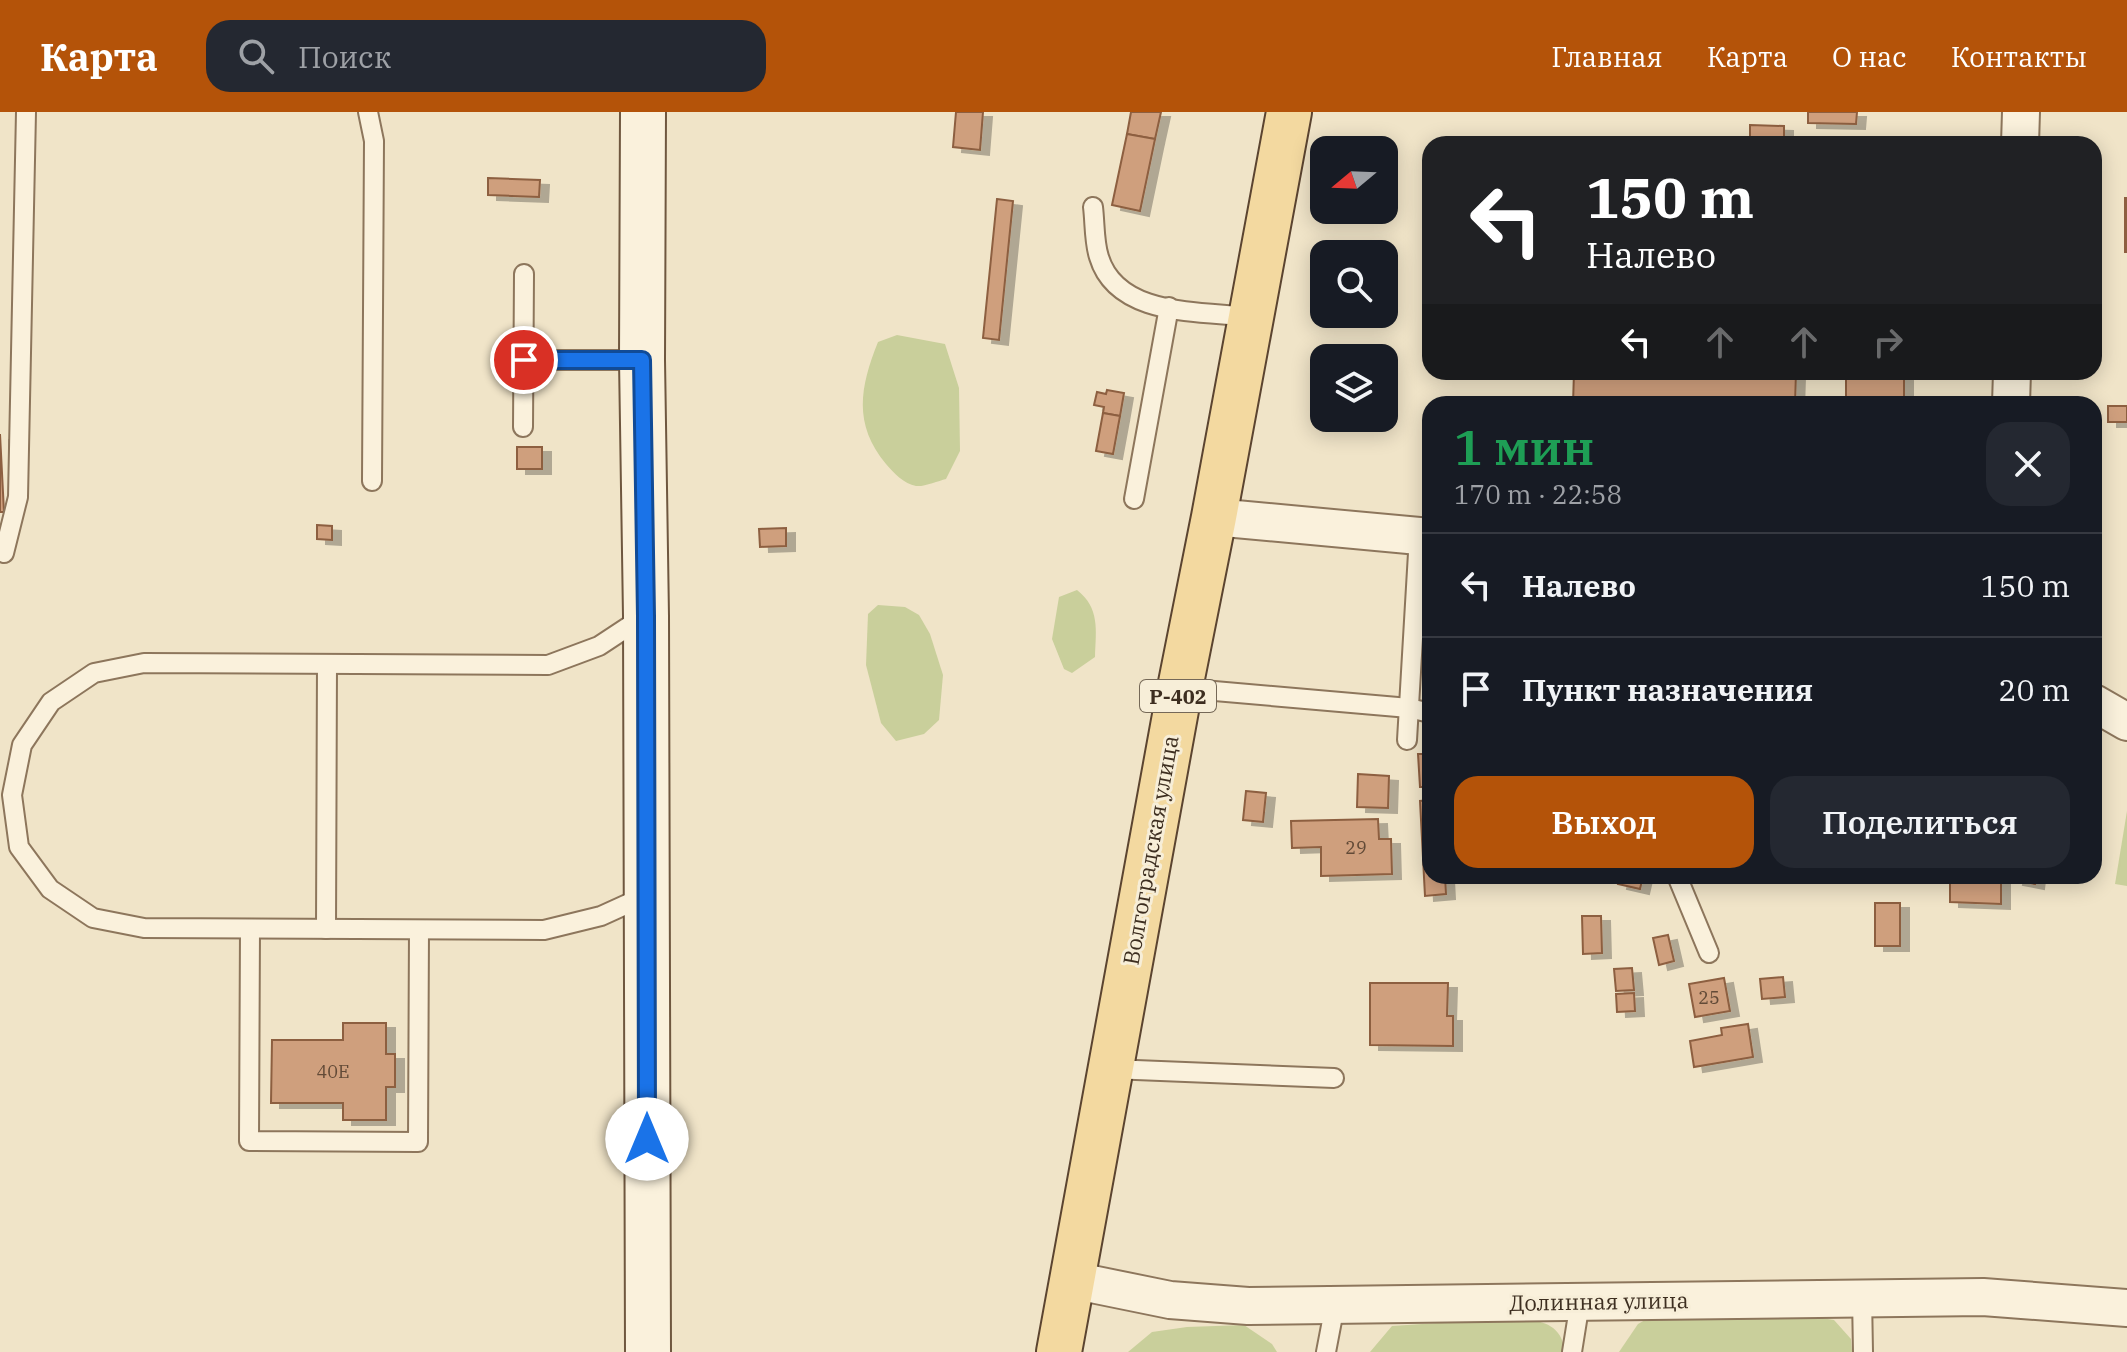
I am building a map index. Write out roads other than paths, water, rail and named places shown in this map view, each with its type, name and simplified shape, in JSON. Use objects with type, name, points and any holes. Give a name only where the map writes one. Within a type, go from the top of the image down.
[{"type":"main road","points":[[643,112],[648,1352]]},
{"type":"main road","name":"Волгоградская улица","points":[[1059,1352],[1289,112]]},
{"type":"street","points":[[2020,136],[2021,112]]},
{"type":"street","points":[[1214,517],[1422,536]]},
{"type":"street","points":[[2102,708],[2127,722]]},
{"type":"street","name":"Долинная улица","points":[[1072,1280],[1170,1300],[1248,1306],[1983,1297],[2127,1308]]},
{"type":"lane","points":[[4,553],[18,497],[26,112]]},
{"type":"lane","points":[[368,112],[374,141],[372,481]]},
{"type":"lane","points":[[1093,207],[1098,256],[1113,284],[1140,301],[1251,317]]},
{"type":"lane","points":[[523,427],[524,274]]},
{"type":"lane","points":[[1134,499],[1169,307]]},
{"type":"lane","points":[[524,360],[642,360]]},
{"type":"lane","points":[[1407,740],[1422,559]]},
{"type":"lane","points":[[645,896],[601,916],[544,930],[131,926],[93,918],[50,889],[19,847],[12,795],[22,745],[51,702],[94,673],[144,663],[548,665],[599,646],[646,616]]},
{"type":"lane","points":[[326,929],[327,664]]},
{"type":"lane","points":[[1180,688],[1422,711]]},
{"type":"lane","points":[[1680,884],[1709,953]]},
{"type":"lane","points":[[250,929],[249,1141],[418,1142],[419,930]]},
{"type":"lane","points":[[1111,1069],[1334,1078]]},
{"type":"lane","points":[[1862,1297],[1863,1352]]},
{"type":"lane","points":[[1572,1352],[1580,1302]]},
{"type":"lane","points":[[1326,1352],[1335,1305]]}]
